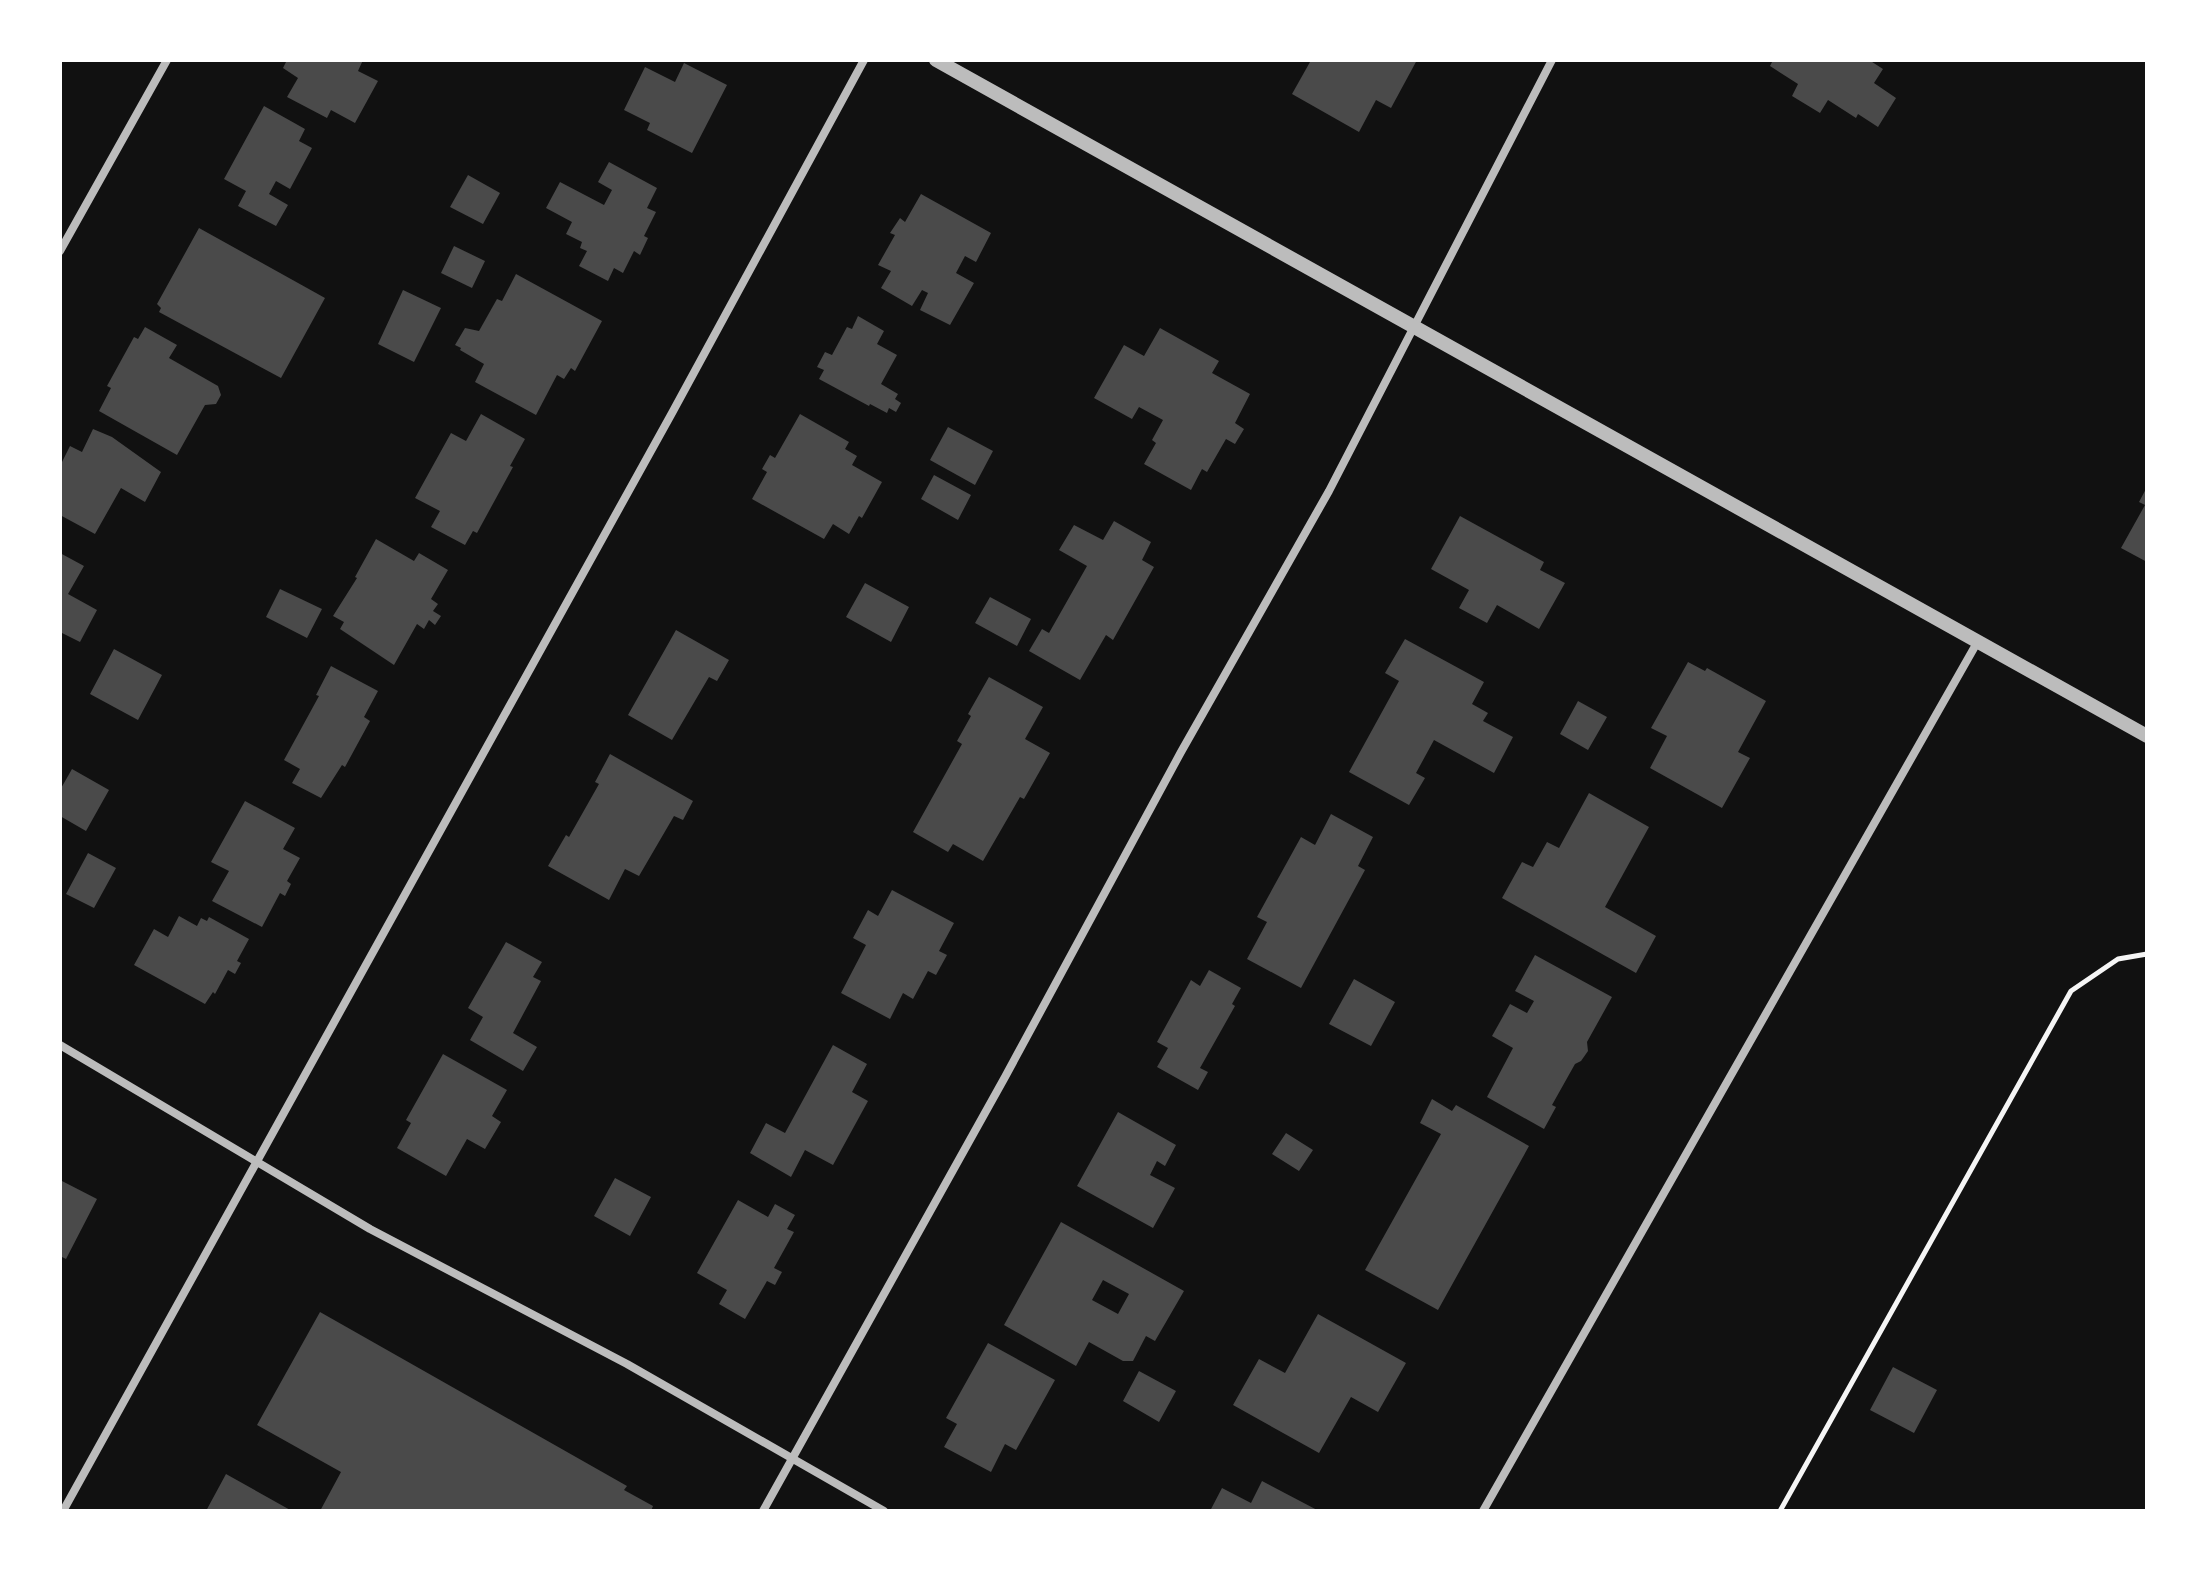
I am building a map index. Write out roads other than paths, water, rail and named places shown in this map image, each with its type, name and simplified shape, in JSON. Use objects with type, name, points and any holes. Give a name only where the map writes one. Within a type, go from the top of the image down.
[{"type":"street","points":[[60,251],[167,60]]},
{"type":"street","points":[[63,1511],[672,413],[864,60]]},
{"type":"street","points":[[936,60],[2147,736]]},
{"type":"street","points":[[763,1511],[1005,1077],[1181,752],[1329,491],[1552,60]]},
{"type":"street","points":[[1483,1511],[1978,641]]},
{"type":"street","points":[[60,1045],[370,1229],[627,1364],[884,1511]]}]
